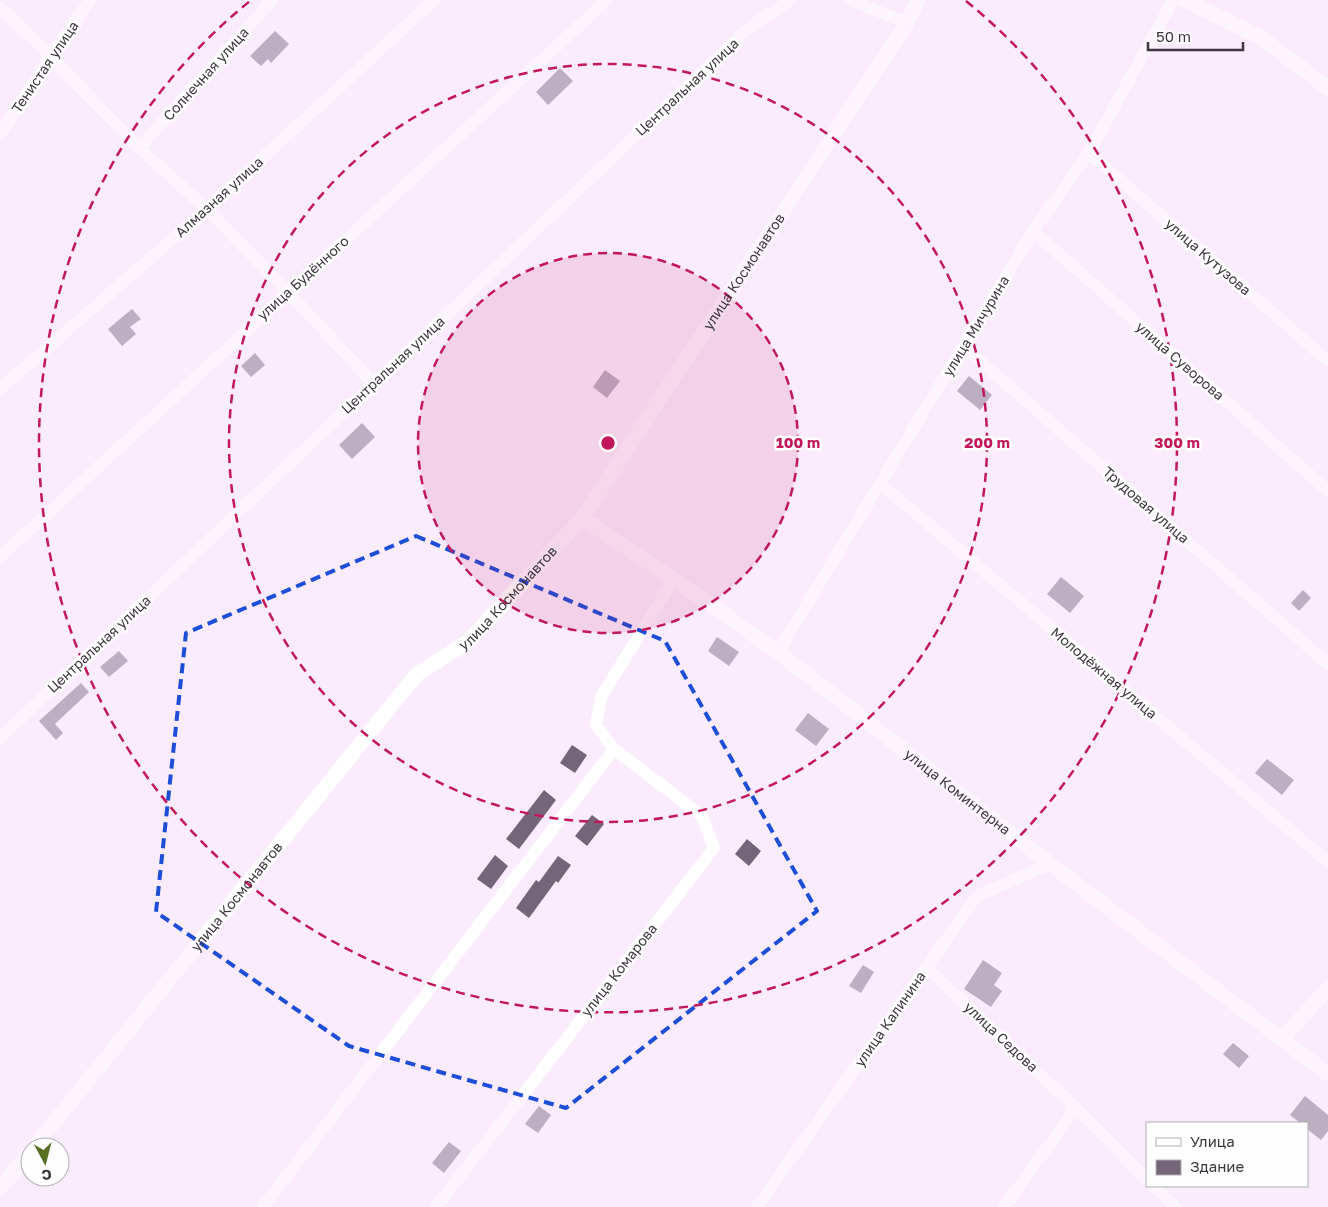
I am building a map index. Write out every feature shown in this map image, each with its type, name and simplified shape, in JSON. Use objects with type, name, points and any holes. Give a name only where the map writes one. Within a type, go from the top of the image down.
[{"type":"street","name":"Тенистая улица","points":[[0,135],[50,56],[90,0]]},
{"type":"street","name":"Солнечная улица","points":[[139,148],[272,0]]},
{"type":"street","name":"Алмазная улица","points":[[0,389],[207,209],[434,0]]},
{"type":"street","name":"улица Будённого","points":[[0,556],[607,0]]},
{"type":"street","name":"Центральная улица","points":[[0,738],[751,26],[791,0]]},
{"type":"street","points":[[850,0],[907,23]]},
{"type":"street","name":"улица Космонавтов","points":[[42,1137],[417,674],[469,641],[582,518],[907,23],[918,0]]},
{"type":"street","name":"улица Мичурина","points":[[778,652],[1033,231],[1089,153],[1173,0]]},
{"type":"street","points":[[1185,0],[1260,37],[1328,88]]},
{"type":"street","points":[[0,7],[139,148],[207,209],[374,384]]},
{"type":"street","name":"улица Кутузова","points":[[1089,153],[1328,361]]},
{"type":"street","name":"улица Суворова","points":[[1033,231],[1328,491]]},
{"type":"street","name":"Трудовая улица","points":[[964,347],[1328,664]]},
{"type":"street","name":"Молодёжная улица","points":[[880,484],[1328,862]]},
{"type":"street","name":"улица Коминтерна","points":[[582,518],[674,578],[778,652],[1050,864],[1283,1038],[1328,1074]]},
{"type":"street","name":"улица Комарова","points":[[436,1207],[714,848],[702,816],[614,749],[596,725],[601,697],[674,578]]},
{"type":"street","points":[[263,1207],[614,749]]},
{"type":"street","name":"улица Калинина","points":[[757,1207],[977,896],[1050,864]]},
{"type":"street","name":"улица Седова","points":[[926,967],[1076,1108],[1146,1179]]},
{"type":"street","points":[[1283,1038],[1328,988]]},
{"type":"street","points":[[1004,1207],[1076,1108]]},
{"type":"street","points":[[0,1189],[20,1164]]},
{"type":"street","points":[[1154,1187],[1168,1205]]},
{"type":"highlighted area","points":[[416,536],[665,641],[817,911],[566,1108],[349,1046],[156,912],[186,633]]},
{"type":"building","points":[[275,31],[289,44],[271,63],[268,59],[261,66],[250,56]]},
{"type":"building","points":[[560,68],[573,81],[548,105],[536,92]]},
{"type":"building","points":[[132,309],[141,319],[130,327],[136,334],[122,346],[108,329]]},
{"type":"building","points":[[255,353],[265,365],[251,377],[241,366]]},
{"type":"building","points":[[605,370],[620,381],[607,398],[593,387]]},
{"type":"building","points":[[969,376],[992,395],[980,410],[957,391]]},
{"type":"building","points":[[362,423],[375,437],[352,459],[339,445]]},
{"type":"building","points":[[1061,577],[1084,596],[1070,613],[1047,594]]},
{"type":"building","points":[[1303,590],[1311,598],[1299,611],[1291,603]]},
{"type":"building","points":[[717,637],[739,652],[729,666],[708,651]]},
{"type":"building","points":[[119,651],[128,661],[109,677],[100,667]]},
{"type":"building","points":[[81,683],[89,692],[55,724],[63,733],[56,740],[39,721]]},
{"type":"building","points":[[808,713],[829,729],[816,746],[795,730]]},
{"type":"building","points":[[572,745],[587,755],[575,773],[560,763]]},
{"type":"building","points":[[1267,759],[1294,780],[1282,795],[1255,773]]},
{"type":"building","points":[[544,790],[556,800],[519,849],[506,839]]},
{"type":"building","points":[[592,815],[604,824],[587,846],[575,836]]},
{"type":"building","points":[[747,839],[761,851],[749,866],[735,854]]},
{"type":"building","points":[[495,855],[508,866],[491,889],[477,879]]},
{"type":"building","points":[[558,856],[571,865],[558,883],[556,881],[529,918],[516,908],[536,880],[539,882]]},
{"type":"building","points":[[983,960],[1002,973],[994,985],[1002,991],[991,1007],[964,989]]},
{"type":"building","points":[[863,965],[874,972],[861,993],[849,986]]},
{"type":"building","points":[[1233,1043],[1249,1056],[1239,1068],[1223,1054]]},
{"type":"building","points":[[1305,1096],[1328,1115],[1328,1131],[1321,1140],[1308,1130],[1308,1122],[1299,1122],[1290,1115]]},
{"type":"building","points":[[539,1106],[551,1115],[538,1133],[525,1124]]},
{"type":"building","points":[[449,1142],[461,1151],[444,1173],[432,1163]]}]
